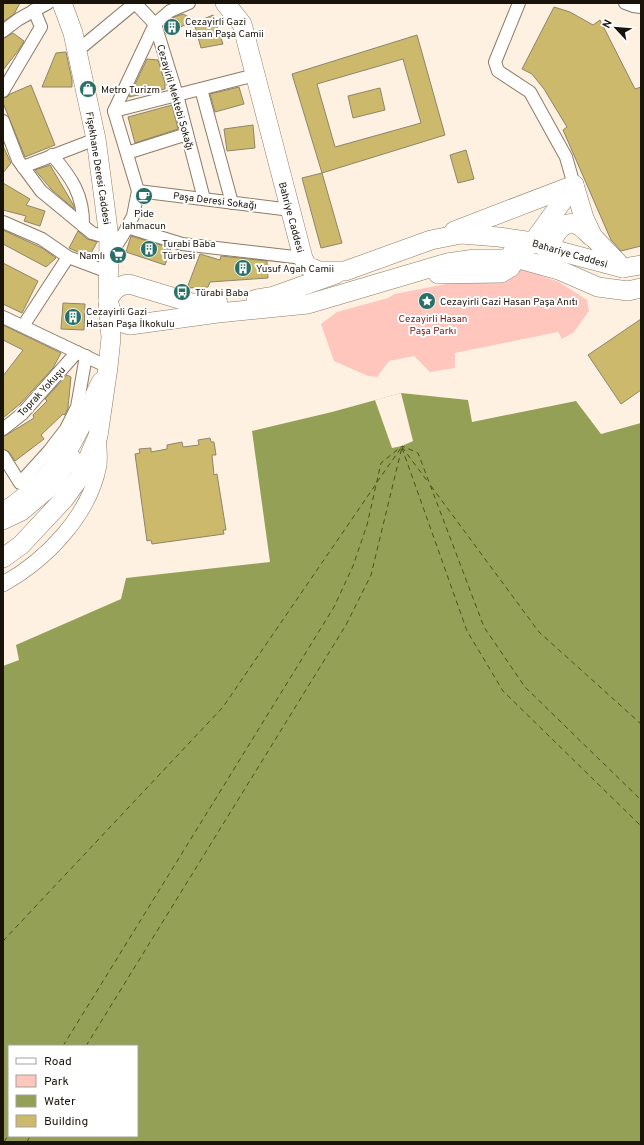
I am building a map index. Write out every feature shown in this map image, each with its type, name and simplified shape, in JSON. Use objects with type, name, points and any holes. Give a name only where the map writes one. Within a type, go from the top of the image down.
[{"type":"main road","name":"Fişekhane Deresi Caddesi","points":[[3,558],[21,545],[64,499],[80,477],[98,436],[108,367],[110,338],[108,301],[109,255],[96,139],[73,33],[62,3]]},
{"type":"main road","name":"Bahriye Caddesi","points":[[225,3],[242,24],[303,258],[307,266],[319,271],[344,271],[431,240],[461,234],[499,237]]},
{"type":"main road","points":[[574,185],[584,218],[593,237]]},
{"type":"main road","points":[[431,240],[574,185]]},
{"type":"main road","points":[[541,245],[574,185]]},
{"type":"main road","points":[[514,259],[541,245],[566,224],[574,224],[578,225],[632,266]]},
{"type":"main road","points":[[499,237],[511,249],[514,259]]},
{"type":"main road","name":"Bahariye Caddesi","points":[[499,237],[632,266]]},
{"type":"main road","points":[[541,245],[559,270]]},
{"type":"main road","points":[[344,271],[274,296],[212,304],[192,303],[129,284],[115,289],[108,301],[115,320],[122,324],[130,325],[218,313],[308,304],[454,262],[475,259],[514,259],[543,264],[598,287],[628,291],[641,288]]},
{"type":"main road","points":[[110,338],[130,325]]},
{"type":"main road","points":[[3,513],[32,492],[58,464],[71,444],[108,367]]},
{"type":"street","points":[[3,31],[34,10],[48,3]]},
{"type":"street","points":[[77,51],[135,3]]},
{"type":"street","name":"Cezayirli Mektebi Sokağı","points":[[135,3],[155,24],[177,95],[204,199]]},
{"type":"street","points":[[109,255],[133,216],[138,191],[114,111],[155,24],[170,11],[189,3]]},
{"type":"street","points":[[519,3],[495,62],[498,71],[530,92],[566,157],[574,185]]},
{"type":"street","points":[[633,5],[641,17]]},
{"type":"street","points":[[3,91],[42,27],[34,10]]},
{"type":"street","points":[[114,111],[255,75]]},
{"type":"street","points":[[201,89],[232,203]]},
{"type":"street","points":[[3,122],[18,160],[41,191],[92,233],[109,255]]},
{"type":"street","points":[[127,153],[187,134]]},
{"type":"street","points":[[23,167],[96,139]]},
{"type":"street","points":[[52,155],[70,177],[79,196],[84,214],[83,226]]},
{"type":"street","name":"Paşa Deresi Sokağı","points":[[138,191],[291,210]]},
{"type":"street","points":[[3,222],[42,240],[68,257],[109,255]]},
{"type":"street","points":[[127,227],[182,244],[303,258]]},
{"type":"street","points":[[23,326],[68,257]]},
{"type":"street","points":[[3,317],[108,367]]},
{"type":"street","points":[[3,456],[20,483],[49,451],[66,428],[77,407],[82,354]]},
{"type":"street","name":"Toprak Yokuşu","points":[[3,429],[22,414],[82,354]]},
{"type":"street","points":[[3,522],[22,512],[52,488],[75,454],[87,431],[98,387]]},
{"type":"street","points":[[3,584],[20,574],[37,560],[75,520],[89,496],[96,478],[99,463],[98,436]]},
{"type":"green space","name":"Cezayirli Hasan Paşa Parkı","points":[[522,269],[559,282],[587,300],[589,311],[574,332],[562,339],[558,332],[455,353],[455,368],[430,372],[414,356],[389,361],[377,377],[368,376],[334,361],[321,324],[337,312],[388,298],[395,294],[461,281],[510,278]]},
{"type":"water","points":[[401,393],[468,400],[472,422],[576,401],[601,434],[641,423],[641,1142],[3,1142],[3,666],[19,660],[16,645],[121,599],[126,578],[270,562],[252,431],[332,412]]},
{"type":"pier","points":[[401,393],[413,441],[402,446],[392,448],[375,400]]},
{"type":"building","points":[[3,3],[20,3],[14,14],[3,22]]},
{"type":"building","points":[[554,7],[570,12],[593,25],[600,20],[635,89],[641,87],[641,246],[621,251],[611,240],[563,130],[567,127],[544,89],[532,74],[522,69]]},
{"type":"building","name":"Cezayirli Gazi Hasan Paşa Camii","points":[[183,14],[195,20],[166,34],[164,26],[174,17]]},
{"type":"building","points":[[213,15],[223,44],[201,48],[194,23]]},
{"type":"building","points":[[13,33],[24,41],[3,70],[3,39]]},
{"type":"building","points":[[417,35],[445,135],[322,173],[292,74]],"holes":[[[403,59],[421,123],[335,147],[317,84]]]},
{"type":"building","points":[[66,52],[72,87],[42,87],[56,53]]},
{"type":"building","points":[[147,59],[158,60],[165,83],[165,89],[129,97]]},
{"type":"building","points":[[31,85],[55,145],[25,157],[3,103],[3,98]]},
{"type":"building","points":[[239,87],[244,104],[215,112],[210,94]]},
{"type":"building","points":[[380,88],[385,110],[353,118],[348,96]]},
{"type":"building","points":[[172,105],[178,129],[135,143],[128,117]]},
{"type":"building","points":[[253,125],[255,148],[227,151],[224,129]]},
{"type":"building","points":[[3,146],[11,163],[3,173]]},
{"type":"building","points":[[466,150],[474,179],[458,183],[450,155]]},
{"type":"building","points":[[50,165],[74,206],[74,209],[51,189],[35,170]]},
{"type":"building","points":[[322,173],[342,243],[321,248],[302,178]]},
{"type":"building","points":[[3,183],[30,199],[26,205],[45,211],[40,226],[24,221],[26,216],[3,210]]},
{"type":"building","points":[[3,230],[42,248],[56,258],[46,267],[3,244]]},
{"type":"building","points":[[78,231],[87,239],[97,242],[89,257],[69,248]]},
{"type":"building","name":"Turabi Baba Türbesi","points":[[131,236],[171,248],[165,265],[126,252]]},
{"type":"building","name":"Yusuf Agah Camii","points":[[200,254],[220,260],[221,256],[267,261],[268,278],[210,282],[208,287],[187,288]]},
{"type":"building","points":[[3,263],[38,281],[22,313],[3,304]]},
{"type":"building","name":"Cezayirli Gazi Hasan Paşa İlkokulu","points":[[63,303],[85,304],[84,330],[61,329]]},
{"type":"building","points":[[641,319],[641,390],[621,404],[588,355]]},
{"type":"building","points":[[3,325],[61,353],[53,368],[20,404],[3,418],[3,376],[23,350],[3,340]]},
{"type":"building","points":[[67,375],[71,377],[68,408],[65,415],[63,414],[41,435],[44,439],[15,461],[9,452],[3,449],[3,437],[34,418],[33,415],[47,401],[45,399]]},
{"type":"building","points":[[210,438],[211,442],[214,442],[216,455],[212,455],[214,475],[217,474],[226,530],[223,530],[224,534],[152,544],[151,540],[147,541],[135,454],[140,453],[139,449],[151,448],[151,452],[167,449],[167,445],[182,442],[183,447],[199,445],[198,440]]},
{"type":"ferry route","points":[[64,1045],[334,607],[353,566],[367,525],[381,463],[402,446],[418,453],[484,627],[525,687],[641,800]]},
{"type":"ferry route","points":[[402,447],[428,482]]},
{"type":"ferry route","points":[[87,1045],[346,625],[371,575],[402,447]]},
{"type":"ferry route","points":[[377,482],[401,448]]},
{"type":"ferry route","points":[[402,448],[467,631],[503,691],[641,826]]},
{"type":"ferry route","points":[[3,941],[223,707],[376,484]]},
{"type":"ferry route","points":[[431,486],[539,632],[641,724]]},
{"type":"ferry route","points":[[4,1142],[8,1136]]},
{"type":"ferry route","points":[[27,1142],[30,1137]]},
{"type":"place","name":"Cezayirli Gazi Hasan Paşa Camii","points":[[172,27]]},
{"type":"place","name":"Metro Turizm","points":[[88,89]]},
{"type":"place","name":"Pide lahmacun","points":[[144,196]]},
{"type":"place","name":"Turabi Baba Türbesi","points":[[149,249]]},
{"type":"place","name":"Namlı","points":[[118,255]]},
{"type":"place","name":"Yusuf Agah Camii","points":[[243,268]]},
{"type":"place","name":"Türabi Baba","points":[[182,292]]},
{"type":"place","name":"Cezayirli Gazi Hasan Paşa Anıtı","points":[[427,301]]},
{"type":"place","name":"Cezayirli Gazi Hasan Paşa İlkokulu","points":[[73,317]]}]
